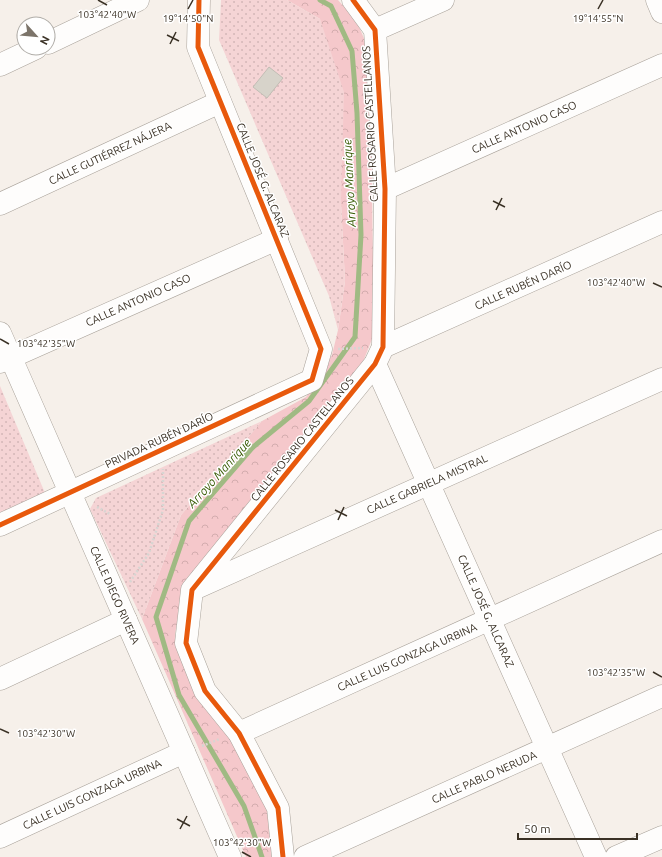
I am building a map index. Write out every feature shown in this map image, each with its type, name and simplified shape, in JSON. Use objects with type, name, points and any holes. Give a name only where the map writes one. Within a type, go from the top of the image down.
[{"type":"street","points":[[56,39],[138,0]]},
{"type":"street","name":"CALLE JOSÉ G. ALCARAZ","points":[[199,0],[198,46],[321,349],[316,365]]},
{"type":"street","name":"CALLE ROSARIO CASTELLANOS","points":[[192,590],[379,356],[385,189],[375,30],[353,0]]},
{"type":"street","points":[[375,30],[443,0]]},
{"type":"street","points":[[657,0],[662,12]]},
{"type":"street","points":[[0,65],[19,56]]},
{"type":"street","name":"CALLE ANTONIO CASO","points":[[385,189],[662,65]]},
{"type":"street","name":"CALLE GUTIÉRREZ NÁJERA","points":[[0,204],[220,102]]},
{"type":"street","name":"CALLE RUBÉN DARÍO","points":[[379,356],[662,222]]},
{"type":"street","name":"CALLE ANTONIO CASO","points":[[5,359],[277,239]]},
{"type":"street","name":"CALLE DIEGO RIVERA","points":[[0,333],[5,359],[70,492],[122,610],[190,749],[230,857]]},
{"type":"street","name":"CALLE JOSÉ G. ALCARAZ","points":[[379,356],[429,484],[596,857]]},
{"type":"street","name":"PRIVADA RUBÉN DARÍO","points":[[0,525],[312,380],[316,365]]},
{"type":"street","name":"CALLE GABRIELA MISTRAL","points":[[192,590],[662,379]]},
{"type":"street","name":"CALLE LUIS GONZAGA URBINA","points":[[239,733],[662,541]]},
{"type":"street","points":[[192,590],[186,643],[205,691],[239,733],[278,808],[283,857]]},
{"type":"street","points":[[0,679],[122,610]]},
{"type":"street","name":"CALLE PABLO NERUDA","points":[[305,857],[662,696]]},
{"type":"street","name":"CALLE LUIS GONZAGA URBINA","points":[[0,837],[190,749]]},
{"type":"street","points":[[616,857],[662,836]]},
{"type":"path","points":[[335,349],[359,348]]},
{"type":"path","points":[[122,610],[149,553],[163,510],[163,449]]},
{"type":"path","points":[[190,749],[217,740]]},
{"type":"green space","points":[[287,0],[338,0],[356,20],[370,52],[374,334],[363,362],[184,587],[175,634],[199,694],[235,743],[271,813],[275,857],[246,857],[142,619],[181,515],[262,421],[306,397],[320,378],[332,355],[338,330],[345,281],[341,203],[320,19]]},
{"type":"shaded area","points":[[221,0],[287,0],[320,19],[344,92],[341,203],[345,281],[338,330],[329,296],[219,40]]},
{"type":"shaded area","points":[[0,386],[45,493],[0,513]]},
{"type":"shaded area","points":[[262,421],[181,515],[142,619],[90,509],[96,498]]},
{"type":"building","points":[[269,67],[283,78],[267,98],[253,87]]},
{"type":"waterway","name":"Arroyo Manrique","points":[[262,857],[244,806],[179,695],[156,617],[189,521],[252,448],[309,401],[355,337],[361,235],[357,113],[352,51],[331,6],[320,0]]},
{"type":"cycle path","points":[[0,525],[312,380],[321,349],[198,47],[199,0]]},
{"type":"cycle path","points":[[283,857],[278,808],[239,733],[205,691],[186,643],[192,590],[375,364],[383,347],[385,189],[375,30],[353,0]]}]
